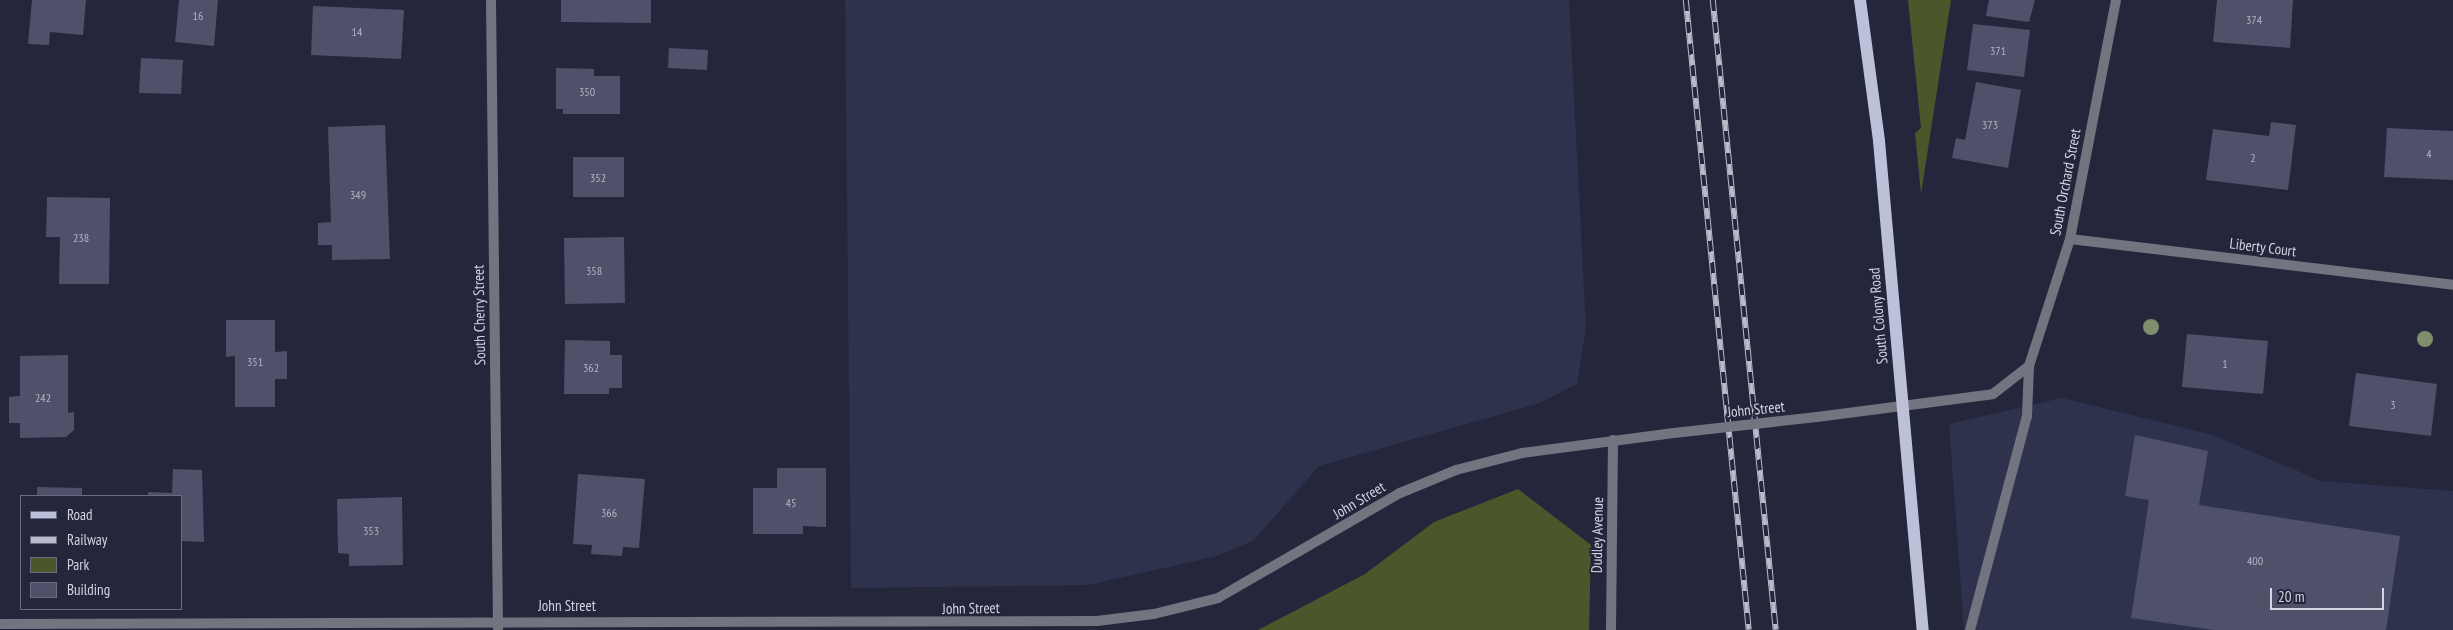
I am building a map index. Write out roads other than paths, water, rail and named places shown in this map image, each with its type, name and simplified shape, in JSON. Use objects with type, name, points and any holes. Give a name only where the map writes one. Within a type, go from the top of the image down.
[{"type":"main road","name":"South Colony Road","points":[[1860,0],[1879,141],[1923,630]]},
{"type":"street","name":"South Cherry Street","points":[[491,0],[498,626]]},
{"type":"street","name":"South Orchard Street","points":[[1970,630],[2027,416],[2030,366],[2070,239],[2116,0]]},
{"type":"street","name":"Liberty Court","points":[[2070,239],[2453,285]]},
{"type":"street","points":[[1903,408],[1993,394],[2030,366]]},
{"type":"street","name":"John Street","points":[[0,624],[498,626],[1096,621],[1154,614],[1218,598],[1400,493],[1456,470],[1522,453],[1613,440],[1903,408]]},
{"type":"street","name":"Dudley Avenue","points":[[1611,630],[1613,440]]},
{"type":"railway","points":[[1686,0],[1749,630]]},
{"type":"railway","points":[[1713,0],[1776,630]]}]
